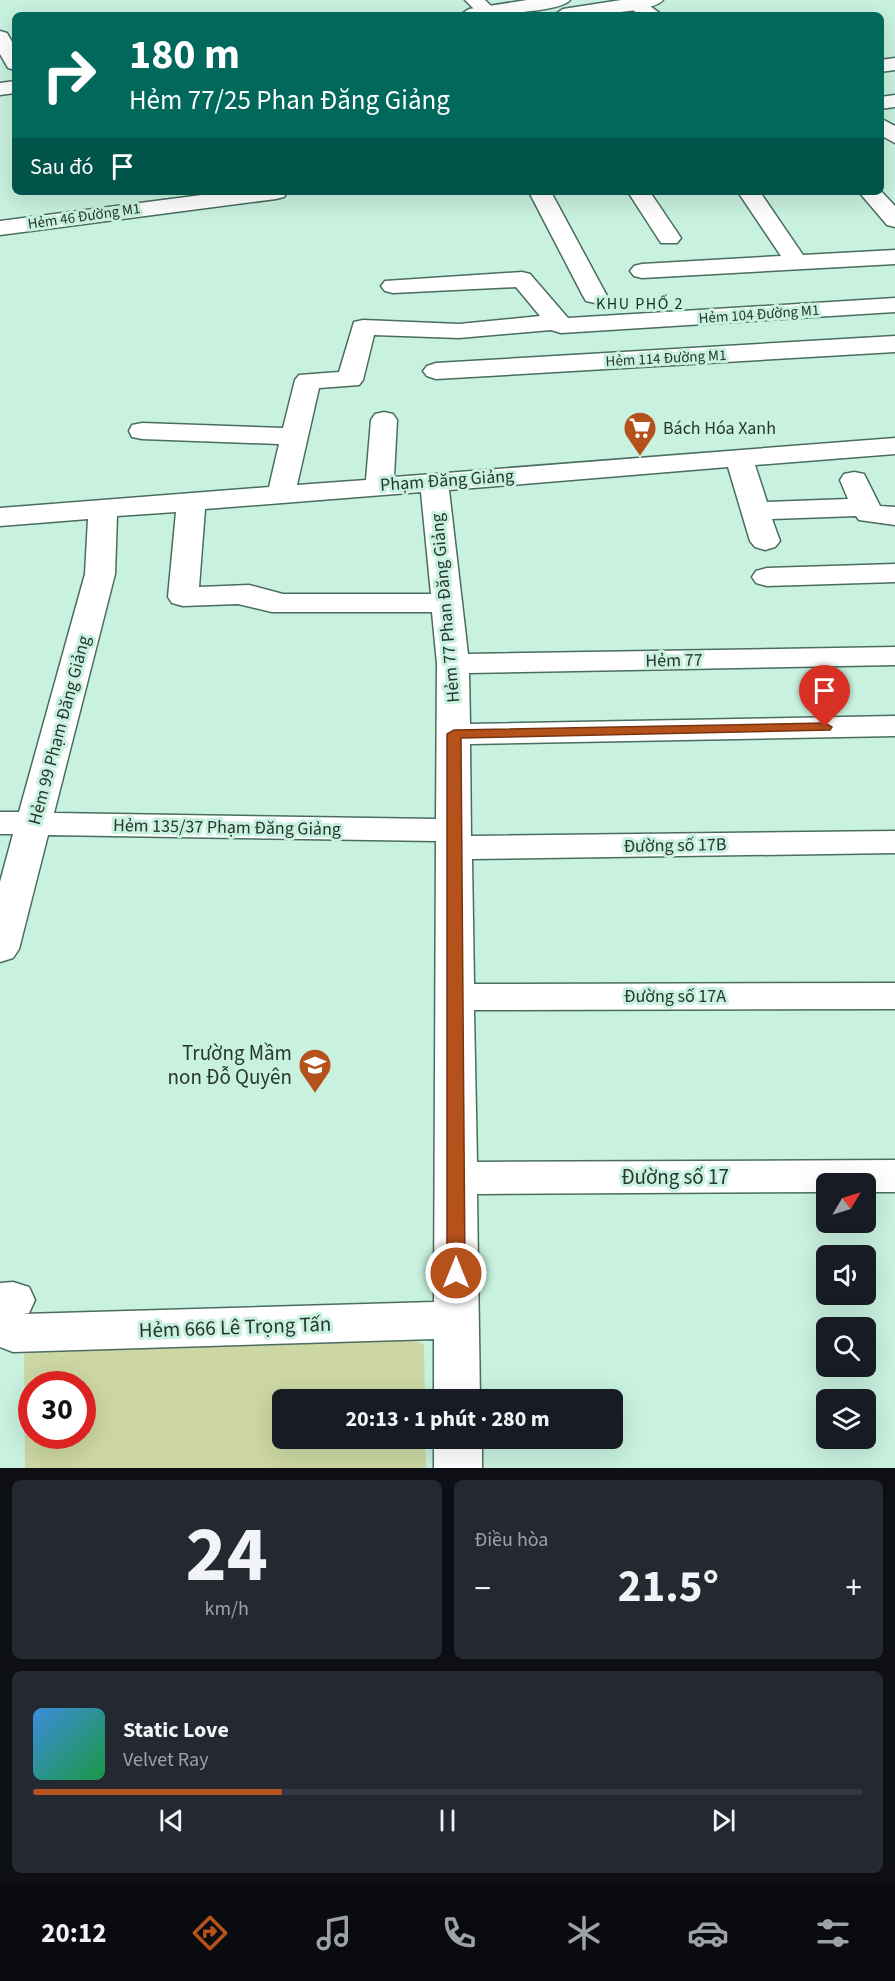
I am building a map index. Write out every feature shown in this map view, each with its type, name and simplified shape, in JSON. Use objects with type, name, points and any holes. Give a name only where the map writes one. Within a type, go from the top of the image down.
[{"type":"main road","points":[[471,9],[535,0]]},
{"type":"main road","points":[[471,9],[561,0]]},
{"type":"main road","points":[[555,12],[654,0]]},
{"type":"main road","points":[[578,12],[629,2],[647,12]]},
{"type":"main road","points":[[884,128],[895,138]]},
{"type":"main road","name":"Hẻm 46 Đường M1","points":[[0,228],[253,195]]},
{"type":"main road","points":[[542,195],[595,296]]},
{"type":"main road","points":[[641,195],[669,238]]},
{"type":"main road","points":[[751,195],[796,263]]},
{"type":"main road","points":[[873,195],[895,220]]},
{"type":"main road","points":[[642,271],[895,257]]},
{"type":"main road","points":[[393,286],[553,277]]},
{"type":"main road","points":[[522,279],[560,324],[579,363]]},
{"type":"main road","name":"Hẻm 104 Đường M1","points":[[295,436],[308,380],[350,380],[363,327],[459,331],[895,305]]},
{"type":"main road","name":"Hẻm 114 Đường M1","points":[[436,371],[895,344]]},
{"type":"main road","points":[[380,485],[384,420]]},
{"type":"main road","points":[[142,431],[295,436],[281,494]]},
{"type":"main road","name":"Phạm Đăng Giảng","points":[[0,517],[380,485],[895,446]]},
{"type":"main road","points":[[739,458],[765,541]]},
{"type":"main road","points":[[854,480],[872,516],[895,516]]},
{"type":"main road","name":"Hẻm 77 Phan Đăng Giảng","points":[[434,482],[453,664],[457,1389]]},
{"type":"main road","points":[[191,501],[183,597],[249,594],[250,599],[271,598],[272,603],[447,603]]},
{"type":"main road","points":[[755,511],[866,507]]},
{"type":"main road","name":"Hẻm 99 Phạm Đăng Giảng","points":[[0,949],[100,574],[103,508]]},
{"type":"main road","points":[[767,576],[895,573]]},
{"type":"main road","name":"Hẻm 77","points":[[453,664],[895,656]]},
{"type":"main road","points":[[454,734],[895,726]]},
{"type":"main road","name":"Hẻm 135/37 Phạm Đăng Giảng","points":[[0,824],[454,839]]},
{"type":"main road","name":"Đường số 17B","points":[[454,839],[895,842]]},
{"type":"main road","name":"Đường số 17A","points":[[455,997],[895,996]]},
{"type":"main road","name":"Đường số 17","points":[[456,1178],[895,1176]]},
{"type":"main road","name":"Hẻm 666 Lê Trọng Tấn","points":[[9,1311],[457,1320]]},
{"type":"main road","points":[[458,1449],[458,1468]]},
{"type":"green space","points":[[405,1335],[424,1345],[425,1389],[272,1389],[272,1449],[425,1449],[426,1468],[25,1468],[25,1449],[96,1449],[96,1371],[24,1371],[24,1346]]},
{"type":"place","name":"Bách Hóa Xanh","points":[[640,457]]},
{"type":"place","name":"Trường Mầm non Đỗ Quyên","points":[[315,1094]]},
{"type":"district","name":"KHU PHỐ 2","points":[[640,303]]},
{"type":"route","points":[[456,1273],[454,734],[825,727]]}]
